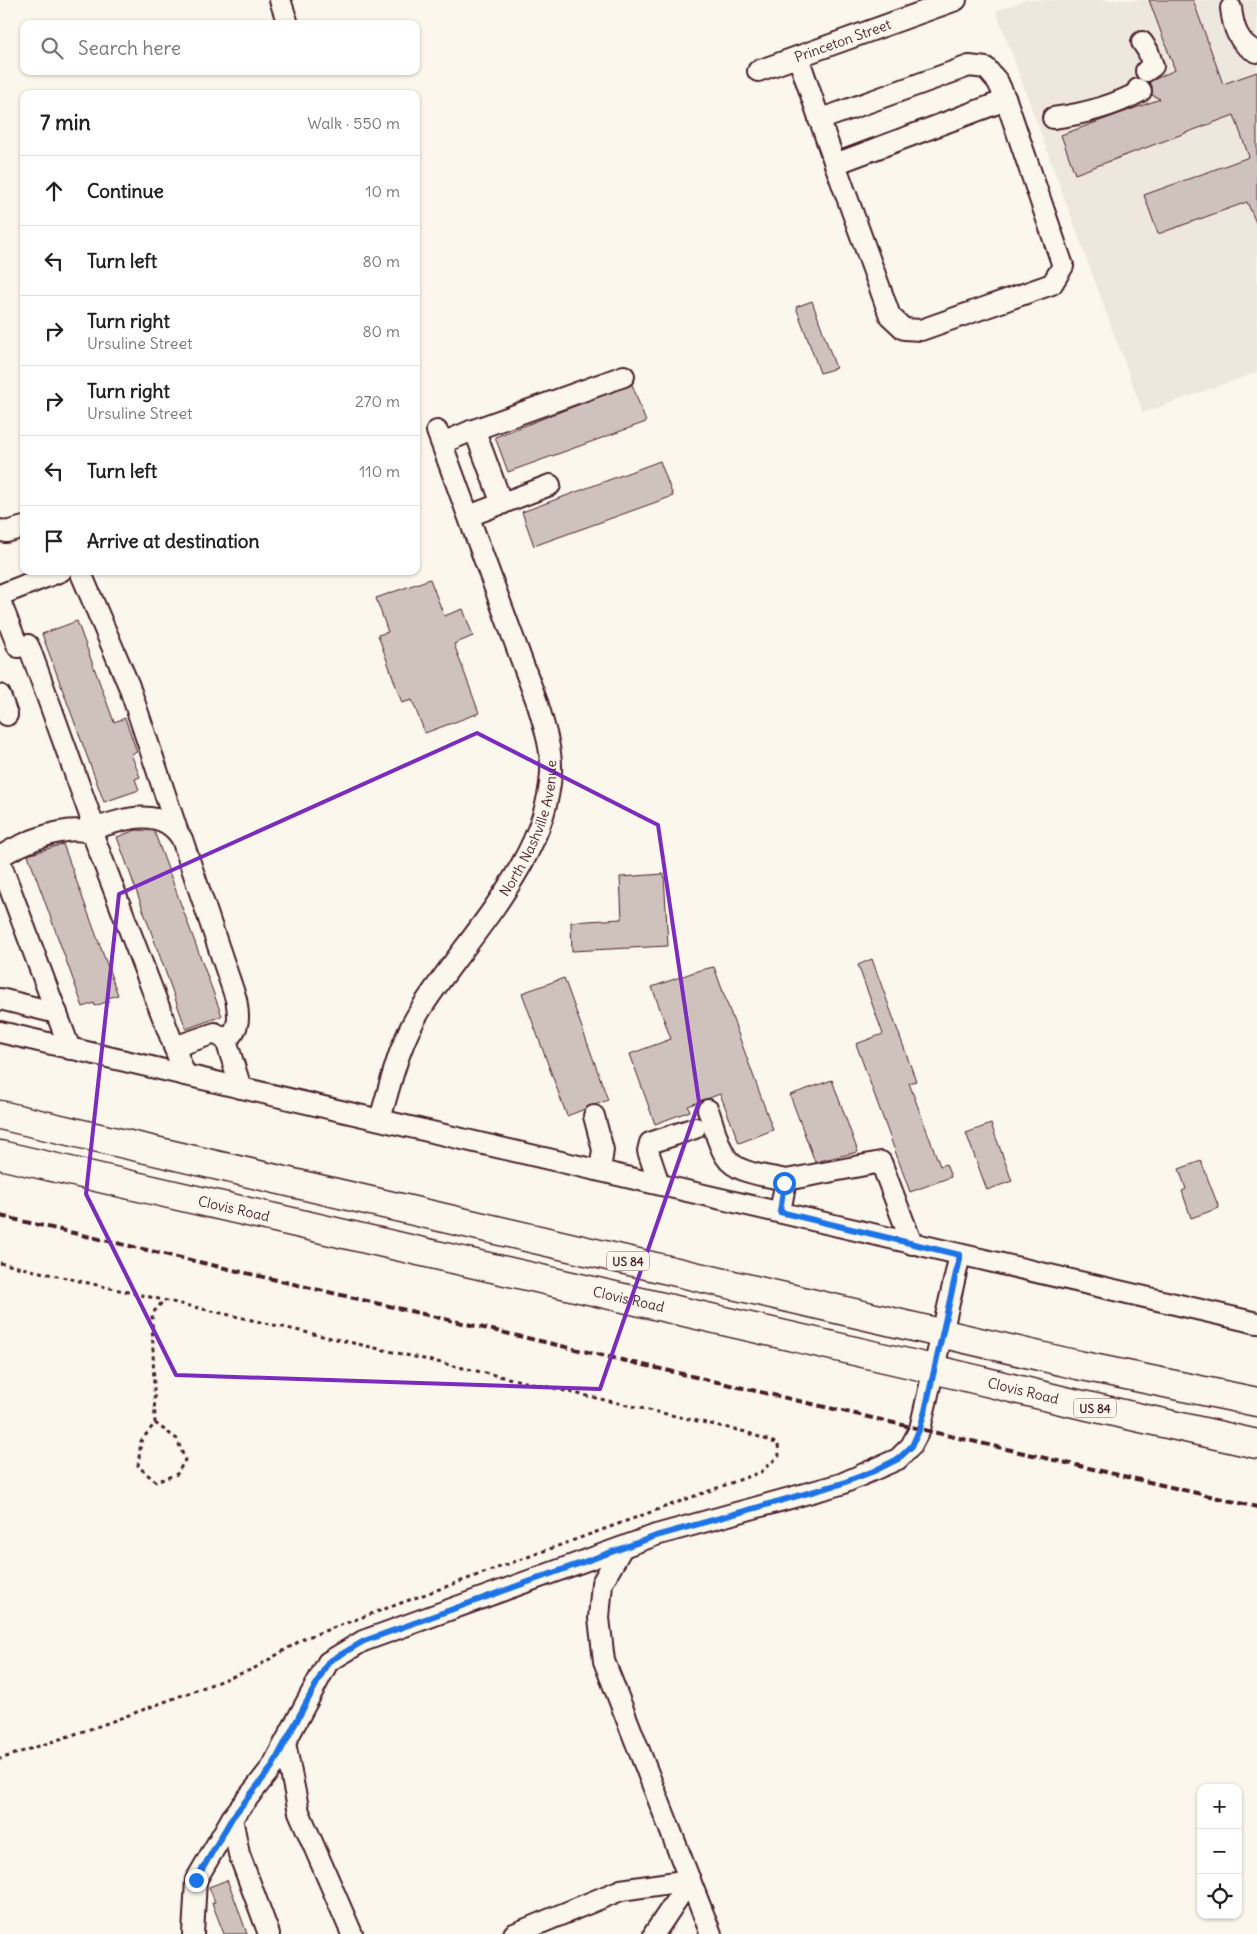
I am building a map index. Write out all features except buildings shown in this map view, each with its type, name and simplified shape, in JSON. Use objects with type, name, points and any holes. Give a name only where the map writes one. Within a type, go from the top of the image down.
[{"type":"highway","name":"US 84","points":[[0,1115],[1087,1367],[1257,1402]]},
{"type":"highway","name":"Clovis Road","points":[[0,1155],[933,1369],[1065,1402],[1257,1444]]},
{"type":"street","points":[[280,0],[287,20]]},
{"type":"street","name":"Princeton Street","points":[[758,70],[956,0]]},
{"type":"street","points":[[1231,8],[1232,20],[1242,42],[1257,52]]},
{"type":"street","points":[[1053,118],[1080,115],[1141,91],[1142,80],[1153,66],[1148,51],[1142,42]]},
{"type":"street","points":[[798,57],[834,164],[890,316],[904,329],[921,330],[1052,284],[1063,266],[1006,100],[998,82],[986,68],[969,66],[820,120]]},
{"type":"street","points":[[834,164],[1006,100]]},
{"type":"street","points":[[471,431],[624,376]]},
{"type":"street","points":[[471,431],[476,434],[502,504]]},
{"type":"street","name":"North Nashville Avenue","points":[[380,1119],[400,1054],[411,1028],[421,1010],[516,874],[533,846],[549,791],[551,770],[548,738],[538,705],[439,437],[471,431]]},
{"type":"street","points":[[469,516],[550,485]]},
{"type":"street","points":[[0,530],[20,523]]},
{"type":"street","points":[[0,530],[6,532],[20,528]]},
{"type":"street","points":[[0,595],[51,575]]},
{"type":"street","points":[[82,575],[129,686],[236,999],[238,1027],[234,1034],[226,1040]]},
{"type":"street","points":[[0,602],[18,647],[28,645],[31,652],[91,818],[87,831]]},
{"type":"street","points":[[0,695],[7,714]]},
{"type":"street","points":[[0,857],[13,848],[50,835],[80,830],[87,831],[140,816],[153,818],[177,830]]},
{"type":"street","points":[[87,831],[93,835],[185,1075]]},
{"type":"street","points":[[0,862],[70,1049]]},
{"type":"street","points":[[0,999],[57,1013]]},
{"type":"street","points":[[0,1032],[1257,1323]]},
{"type":"street","points":[[174,1047],[215,1033],[226,1040],[241,1088]]},
{"type":"street","points":[[708,1110],[725,1157],[732,1164],[752,1172],[786,1180],[881,1162],[912,1244]]},
{"type":"street","points":[[594,1116],[603,1150],[600,1170]]},
{"type":"street","points":[[658,1184],[648,1151],[650,1143],[695,1128]]},
{"type":"street","points":[[780,1212],[786,1180]]},
{"type":"street","points":[[193,1934],[196,1880],[232,1818],[272,1767],[328,1662],[364,1641],[622,1548],[656,1536],[840,1484],[898,1459],[912,1446],[920,1428],[960,1255]]},
{"type":"street","points":[[622,1548],[602,1583],[598,1618],[604,1661],[711,1934]]},
{"type":"street","points":[[285,1743],[299,1812],[352,1934]]},
{"type":"street","points":[[232,1818],[239,1854],[269,1934]]},
{"type":"street","points":[[514,1934],[621,1890],[690,1880]]},
{"type":"street","points":[[654,1934],[690,1880]]},
{"type":"path","points":[[0,1263],[288,1330],[746,1432],[778,1444],[779,1456]]},
{"type":"path","points":[[155,1423],[177,1439],[185,1460],[177,1474],[156,1482],[138,1466],[141,1441],[155,1423],[152,1314],[164,1300]]},
{"type":"highlighted area","points":[[477,733],[658,825],[699,1102],[600,1389],[176,1375],[86,1194],[119,894]]},
{"type":"shaded area","points":[[1025,0],[1257,0],[1257,372],[1143,413],[996,11]]},
{"type":"railway","points":[[0,1216],[1257,1507]]},
{"type":"route","points":[[196,1880],[232,1818],[272,1767],[328,1662],[364,1641],[656,1536],[840,1484],[874,1471],[898,1459],[912,1446],[925,1411],[960,1255],[780,1212],[784,1183]]}]
